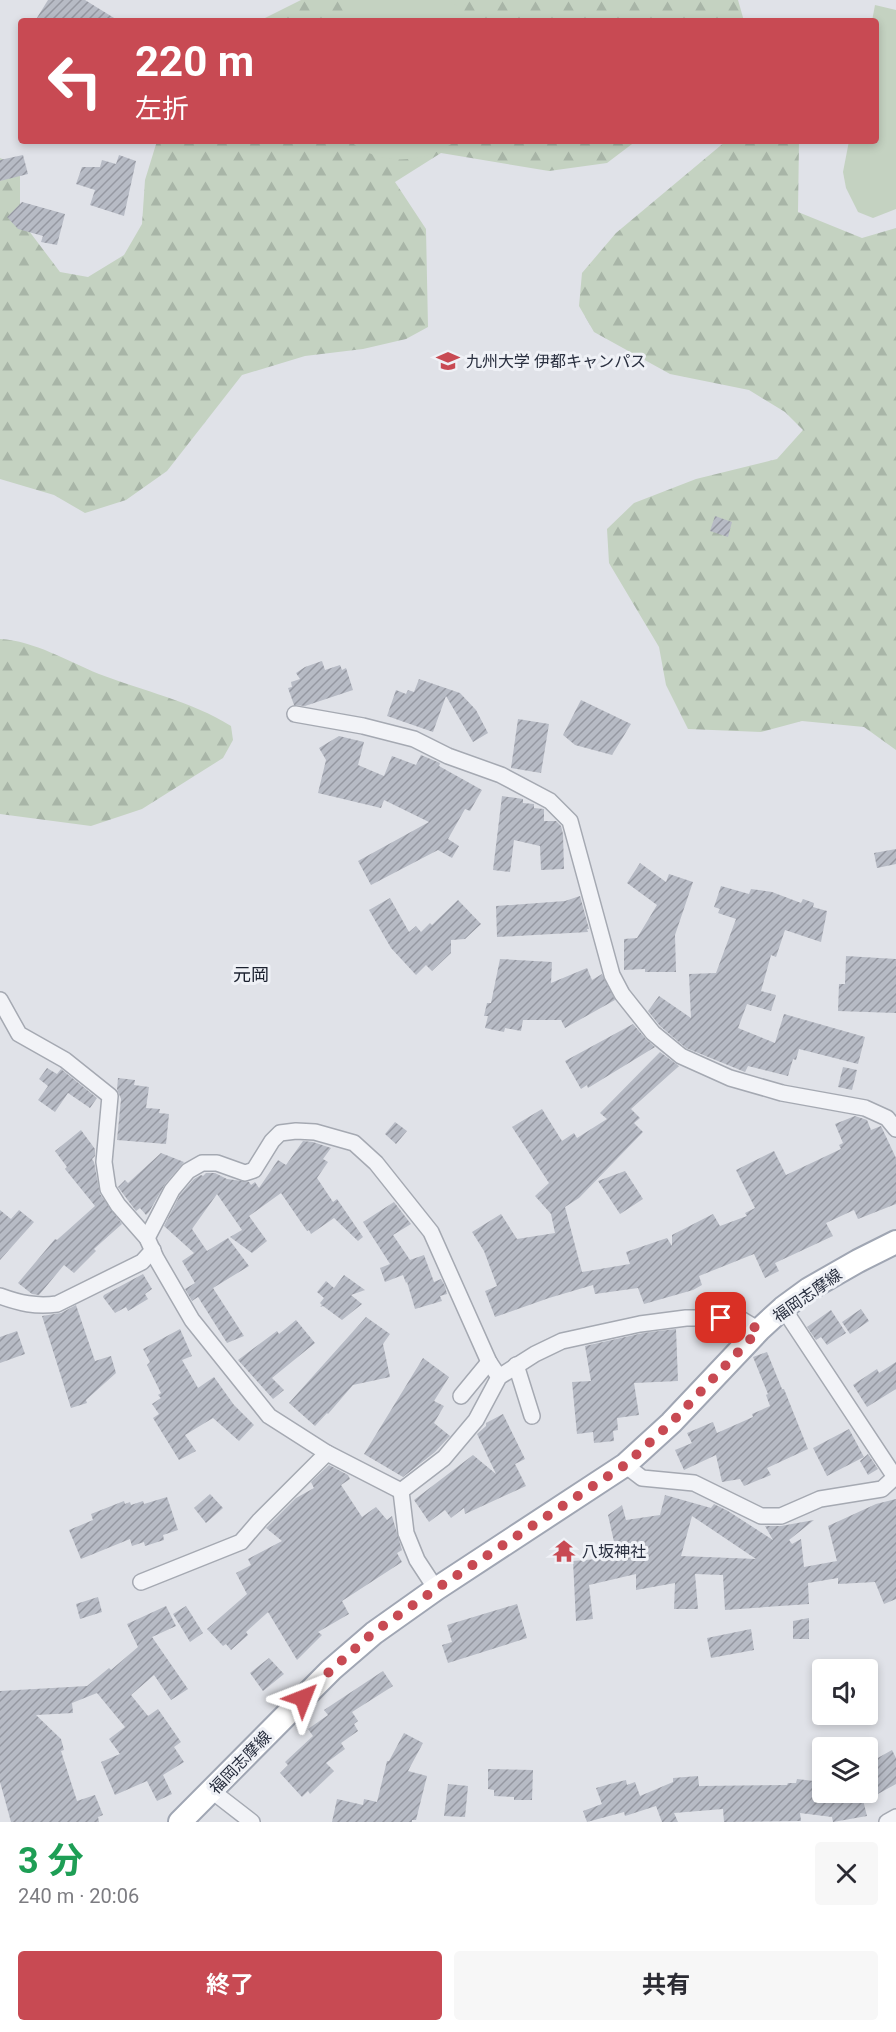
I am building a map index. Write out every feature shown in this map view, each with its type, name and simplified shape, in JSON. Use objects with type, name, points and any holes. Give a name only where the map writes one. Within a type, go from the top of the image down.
[{"type":"main road","name":"福岡志摩線","points":[[180,1822],[331,1670],[374,1632],[625,1465],[671,1423],[759,1330],[783,1308],[808,1289],[896,1242]]},
{"type":"street","points":[[295,714],[363,726],[414,739],[448,756],[501,775],[550,801],[570,821],[612,975],[622,994],[653,1033],[681,1056],[730,1078],[782,1093],[865,1108],[887,1118],[896,1129]]},
{"type":"street","points":[[0,1000],[19,1034],[65,1060],[110,1096],[104,1162],[108,1189],[150,1244],[192,1320],[250,1394],[269,1416],[327,1453],[401,1491]]},
{"type":"street","points":[[0,1296],[22,1304],[44,1306],[57,1304],[142,1262],[172,1190],[188,1171],[202,1163],[217,1163],[245,1173],[254,1170],[272,1141],[280,1133],[315,1132],[354,1143],[376,1163],[431,1232],[489,1362],[499,1377]]},
{"type":"street","points":[[625,1465],[642,1478],[694,1483],[760,1516],[781,1516],[820,1499],[882,1489],[896,1476],[783,1308]]},
{"type":"street","points":[[401,1491],[444,1458],[476,1420],[499,1377],[516,1365],[562,1341],[640,1324],[686,1318],[739,1318],[759,1330]]},
{"type":"street","points":[[461,1396],[489,1362]]},
{"type":"street","points":[[516,1365],[532,1416]]},
{"type":"street","points":[[141,1582],[241,1542],[327,1453]]},
{"type":"street","points":[[401,1491],[406,1533],[417,1560],[436,1589]]},
{"type":"street","points":[[212,1791],[252,1822]]},
{"type":"street","points":[[887,1822],[896,1817]]},
{"type":"green space","points":[[301,0],[738,0],[743,18],[265,18]]},
{"type":"green space","points":[[359,0],[447,0],[459,7],[468,18],[338,18]]},
{"type":"green space","points":[[875,5],[896,10],[896,209],[873,218],[858,212],[846,188],[843,172],[848,144],[879,144],[879,18],[873,18]]},
{"type":"green space","points":[[156,144],[632,144],[607,163],[549,171],[441,153],[395,182],[426,229],[428,327],[406,339],[363,349],[305,356],[242,375],[167,471],[126,500],[85,513],[54,495],[0,479],[0,158],[20,167],[20,219],[60,272],[88,277],[124,255],[142,224],[145,180]]},
{"type":"green space","points":[[354,144],[451,144],[431,154],[403,159],[389,159],[362,150]]},
{"type":"green space","points":[[722,144],[799,144],[798,212],[862,238],[896,228],[896,750],[864,727],[802,721],[761,732],[688,729],[666,685],[659,647],[609,563],[607,529],[634,503],[696,479],[777,459],[803,430],[785,412],[749,390],[670,374],[594,332],[579,306],[582,273],[616,233]]},
{"type":"green space","points":[[0,639],[26,643],[99,674],[200,710],[231,726],[233,740],[223,758],[142,809],[91,826],[0,814]]},
{"type":"building","points":[[48,0],[85,0],[114,18],[37,18]]},
{"type":"building","points":[[23,155],[28,174],[0,181],[0,160]]},
{"type":"building","points":[[119,155],[136,161],[124,216],[90,205],[95,190],[76,184],[82,167],[100,167],[102,160],[116,164]]},
{"type":"building","points":[[22,202],[65,214],[57,245],[41,242],[43,236],[18,229],[7,217]]},
{"type":"building","points":[[715,516],[732,522],[728,537],[710,531]]},
{"type":"building","points":[[322,661],[325,670],[340,665],[342,670],[346,668],[353,690],[305,706],[294,705],[288,688],[292,687],[291,682],[300,679],[296,673]]},
{"type":"building","points":[[419,679],[460,693],[476,710],[488,733],[473,742],[446,696],[433,732],[387,716],[396,690],[406,694],[408,690],[414,692]]},
{"type":"building","points":[[581,700],[631,724],[612,755],[575,745],[563,735]]},
{"type":"building","points":[[518,719],[549,724],[541,773],[511,768]]},
{"type":"building","points":[[339,736],[364,742],[358,765],[384,776],[392,756],[416,765],[421,755],[440,763],[439,766],[482,790],[470,811],[465,809],[448,839],[459,846],[452,858],[438,850],[371,885],[358,861],[429,822],[384,800],[381,808],[318,793],[326,760],[319,748]]},
{"type":"building","points":[[502,796],[523,799],[523,803],[534,804],[534,808],[544,809],[544,821],[556,821],[561,826],[564,869],[541,870],[540,846],[514,840],[510,872],[493,870]]},
{"type":"building","points":[[896,849],[896,864],[877,868],[874,853]]},
{"type":"building","points":[[640,863],[666,882],[669,874],[693,882],[675,935],[676,972],[645,972],[645,969],[624,970],[624,939],[637,938],[657,905],[627,883]]},
{"type":"building","points":[[721,886],[749,894],[751,889],[772,892],[801,903],[803,899],[814,903],[813,907],[827,911],[821,942],[785,930],[776,957],[771,955],[761,991],[776,995],[771,1011],[747,1004],[738,1028],[775,1043],[784,1014],[865,1037],[858,1064],[799,1049],[788,1076],[748,1066],[745,1072],[686,1048],[660,1026],[648,1011],[659,996],[691,1018],[689,974],[716,973],[736,919],[718,913],[720,909],[714,907]]},
{"type":"building","points":[[580,896],[588,932],[497,937],[496,906],[565,901]]},
{"type":"building","points":[[390,898],[409,932],[416,926],[421,932],[430,923],[432,925],[458,900],[481,924],[465,939],[451,940],[451,953],[432,971],[426,965],[416,975],[391,948],[369,910]]},
{"type":"building","points":[[846,956],[896,959],[896,1013],[838,1011],[839,984],[845,984]]},
{"type":"building","points":[[500,959],[552,962],[551,983],[587,968],[592,980],[602,974],[615,1000],[565,1028],[561,1020],[523,1020],[521,1031],[505,1028],[504,1032],[485,1028],[488,1016],[484,1016],[487,1003],[491,1003]]},
{"type":"building","points":[[633,1024],[655,1047],[588,1088],[587,1085],[581,1089],[565,1061]]},
{"type":"building","points":[[660,1052],[679,1066],[631,1109],[640,1118],[634,1123],[643,1132],[579,1198],[565,1207],[582,1272],[630,1264],[626,1252],[667,1238],[672,1246],[672,1235],[713,1214],[720,1226],[747,1216],[745,1213],[755,1208],[736,1170],[774,1151],[786,1175],[841,1149],[839,1145],[843,1143],[835,1124],[855,1116],[867,1120],[871,1130],[881,1126],[896,1158],[896,1204],[858,1219],[854,1210],[826,1223],[833,1236],[775,1263],[779,1271],[765,1278],[754,1254],[699,1276],[702,1285],[693,1290],[644,1304],[638,1288],[595,1294],[593,1285],[495,1317],[485,1291],[497,1286],[484,1251],[472,1232],[501,1214],[517,1239],[555,1233],[551,1214],[535,1196],[549,1183],[512,1127],[542,1109],[562,1141],[574,1133],[577,1138],[607,1119],[600,1113]]},
{"type":"building","points":[[843,1067],[857,1070],[852,1090],[838,1087]]},
{"type":"building","points":[[47,1068],[57,1074],[61,1069],[97,1098],[90,1108],[68,1093],[55,1112],[38,1100],[48,1086],[39,1079]]},
{"type":"building","points":[[118,1078],[135,1080],[134,1085],[149,1087],[146,1108],[160,1109],[159,1113],[169,1114],[166,1144],[117,1140],[121,1099],[117,1089]]},
{"type":"building","points":[[395,1122],[407,1131],[396,1144],[385,1134]]},
{"type":"building","points":[[81,1130],[95,1149],[95,1156],[92,1159],[100,1194],[122,1224],[94,1249],[96,1251],[74,1273],[64,1265],[39,1295],[32,1294],[18,1283],[55,1239],[57,1240],[95,1206],[65,1169],[67,1167],[55,1151]]},
{"type":"building","points":[[303,1141],[331,1148],[323,1159],[328,1162],[317,1178],[333,1202],[337,1199],[363,1237],[358,1241],[334,1218],[311,1234],[281,1193],[249,1216],[267,1241],[252,1253],[230,1237],[242,1230],[217,1194],[192,1229],[207,1251],[228,1238],[249,1266],[213,1288],[244,1336],[227,1343],[198,1297],[192,1301],[185,1289],[195,1283],[182,1261],[194,1253],[164,1226],[180,1195],[194,1179],[206,1173],[215,1173],[227,1179],[249,1182],[251,1185],[255,1182],[259,1188],[278,1160],[286,1165]]},
{"type":"building","points":[[161,1153],[184,1162],[165,1184],[146,1215],[140,1208],[136,1211],[118,1187],[125,1180],[128,1183]]},
{"type":"building","points":[[625,1171],[643,1199],[620,1214],[598,1181]]},
{"type":"building","points":[[394,1202],[411,1224],[393,1235],[410,1260],[424,1255],[434,1282],[441,1279],[445,1286],[447,1294],[440,1296],[442,1301],[415,1309],[403,1275],[385,1282],[380,1268],[390,1264],[363,1222]]},
{"type":"building","points":[[0,1210],[11,1219],[19,1210],[34,1222],[0,1260]]},
{"type":"building","points":[[143,1274],[152,1289],[145,1294],[148,1299],[128,1311],[126,1307],[115,1313],[103,1297],[104,1295]]},
{"type":"building","points":[[344,1275],[365,1290],[351,1295],[362,1304],[342,1320],[323,1306],[320,1307],[324,1298],[317,1292],[326,1281],[334,1288]]},
{"type":"building","points":[[76,1305],[95,1361],[111,1356],[116,1373],[86,1400],[87,1403],[71,1408],[42,1316],[61,1313]]},
{"type":"building","points":[[861,1309],[869,1321],[850,1334],[842,1322]]},
{"type":"building","points":[[831,1310],[846,1333],[827,1345],[821,1337],[816,1340],[807,1327]]},
{"type":"building","points":[[366,1317],[390,1334],[383,1344],[390,1377],[353,1385],[315,1426],[289,1403]]},
{"type":"building","points":[[296,1320],[315,1343],[272,1378],[284,1390],[273,1399],[238,1360],[277,1331],[279,1334]]},
{"type":"building","points":[[180,1329],[192,1356],[182,1360],[198,1388],[214,1377],[234,1405],[254,1425],[239,1441],[213,1418],[185,1435],[196,1451],[179,1460],[153,1418],[159,1414],[152,1404],[161,1398],[158,1395],[161,1393],[147,1365],[150,1362],[143,1349]]},
{"type":"building","points":[[676,1329],[678,1381],[634,1383],[639,1415],[617,1418],[618,1430],[613,1431],[614,1441],[594,1443],[593,1432],[577,1434],[572,1382],[591,1381],[585,1346],[643,1333]]},
{"type":"building","points":[[17,1331],[25,1354],[0,1363],[0,1337]]},
{"type":"building","points":[[767,1352],[808,1449],[767,1468],[771,1475],[744,1486],[740,1479],[722,1482],[716,1455],[684,1470],[675,1450],[692,1443],[687,1433],[713,1422],[717,1433],[753,1417],[752,1414],[770,1406],[766,1395],[768,1394],[753,1357]]},
{"type":"building","points":[[423,1358],[449,1377],[434,1401],[444,1406],[434,1423],[450,1436],[435,1452],[403,1477],[364,1454]]},
{"type":"building","points":[[896,1362],[896,1389],[867,1407],[853,1385],[877,1369],[879,1373]]},
{"type":"building","points":[[503,1414],[525,1459],[515,1464],[526,1486],[465,1514],[464,1508],[451,1518],[445,1510],[429,1522],[414,1500],[473,1455],[496,1474],[477,1434],[486,1426],[486,1423]]},
{"type":"building","points":[[849,1429],[864,1457],[827,1476],[813,1448]]},
{"type":"building","points":[[868,1454],[878,1469],[868,1475],[860,1461]]},
{"type":"building","points":[[329,1465],[348,1475],[350,1479],[341,1485],[362,1517],[376,1507],[387,1520],[392,1516],[402,1550],[397,1553],[402,1562],[342,1601],[349,1614],[318,1632],[322,1635],[297,1660],[268,1612],[246,1632],[248,1635],[231,1650],[226,1644],[223,1646],[207,1629],[247,1594],[236,1573],[251,1565],[248,1559],[282,1541],[266,1528],[296,1498],[314,1488],[311,1482]]},
{"type":"building","points":[[210,1494],[223,1508],[206,1523],[194,1508]]},
{"type":"building","points":[[665,1495],[711,1508],[714,1504],[773,1540],[765,1526],[781,1526],[814,1520],[789,1540],[792,1544],[801,1539],[804,1567],[837,1561],[828,1526],[876,1504],[896,1499],[896,1599],[884,1604],[875,1582],[838,1584],[838,1578],[808,1583],[809,1604],[725,1610],[723,1575],[695,1574],[698,1609],[674,1609],[675,1583],[636,1590],[636,1574],[589,1585],[593,1619],[576,1621],[573,1561],[597,1559],[596,1550],[615,1546],[608,1515],[622,1505],[626,1520],[660,1515]],"holes":[[[692,1516],[756,1559],[681,1556]]]},
{"type":"building","points":[[167,1497],[178,1530],[163,1535],[164,1540],[145,1546],[144,1542],[132,1546],[130,1539],[81,1559],[69,1530],[93,1520],[91,1514],[124,1501],[125,1504],[130,1502],[131,1505],[143,1501],[144,1504]]},
{"type":"building","points":[[98,1597],[102,1612],[80,1619],[76,1604]]},
{"type":"building","points":[[517,1604],[527,1638],[448,1663],[442,1645],[452,1642],[447,1625]]},
{"type":"building","points":[[166,1606],[176,1626],[152,1637],[188,1689],[171,1700],[154,1675],[131,1695],[148,1716],[158,1709],[181,1742],[174,1747],[184,1762],[163,1775],[172,1794],[157,1801],[147,1781],[115,1795],[101,1762],[120,1754],[109,1739],[125,1727],[97,1693],[72,1703],[73,1713],[36,1715],[61,1739],[64,1750],[61,1751],[77,1801],[95,1795],[103,1815],[98,1817],[99,1822],[11,1822],[0,1782],[0,1691],[87,1686],[109,1668],[111,1670],[138,1647],[127,1624]]},
{"type":"building","points":[[186,1606],[203,1633],[190,1642],[173,1614]]},
{"type":"building","points":[[809,1618],[809,1639],[793,1639],[793,1621]]},
{"type":"building","points":[[751,1629],[754,1650],[711,1658],[707,1638]]},
{"type":"building","points":[[269,1658],[284,1674],[263,1691],[250,1673]]},
{"type":"building","points":[[383,1671],[393,1686],[352,1712],[358,1721],[354,1724],[358,1731],[341,1743],[345,1749],[326,1763],[334,1771],[310,1794],[308,1791],[302,1797],[280,1773],[288,1765],[285,1762],[313,1736],[308,1729],[328,1715],[324,1710]]},
{"type":"building","points":[[404,1733],[423,1743],[408,1771],[427,1776],[416,1820],[412,1822],[332,1822],[337,1799],[363,1805],[364,1799],[377,1802],[387,1761]]},
{"type":"building","points":[[892,1750],[896,1758],[896,1784],[878,1794],[878,1758]]},
{"type":"building","points":[[488,1769],[533,1770],[532,1800],[514,1800],[514,1797],[494,1796],[494,1790],[488,1789]]},
{"type":"building","points":[[698,1776],[699,1786],[787,1785],[796,1783],[797,1779],[812,1781],[812,1803],[864,1803],[867,1816],[833,1822],[832,1817],[800,1813],[801,1821],[724,1822],[723,1809],[674,1813],[678,1822],[662,1822],[656,1806],[625,1816],[624,1812],[587,1822],[583,1811],[602,1804],[596,1788],[626,1780],[627,1785],[635,1782],[640,1796],[673,1782],[673,1778]]},
{"type":"building","points":[[448,1784],[468,1786],[465,1817],[444,1816]]},
{"type":"place","name":"九州大学 伊都キャンパス","points":[[448,361]]},
{"type":"place","name":"八坂神社","points":[[564,1551]]},
{"type":"district","name":"元岡","points":[[251,975]]},
{"type":"route","points":[[303,1698],[374,1632],[625,1465],[671,1423],[759,1330],[739,1318],[721,1318]]}]
